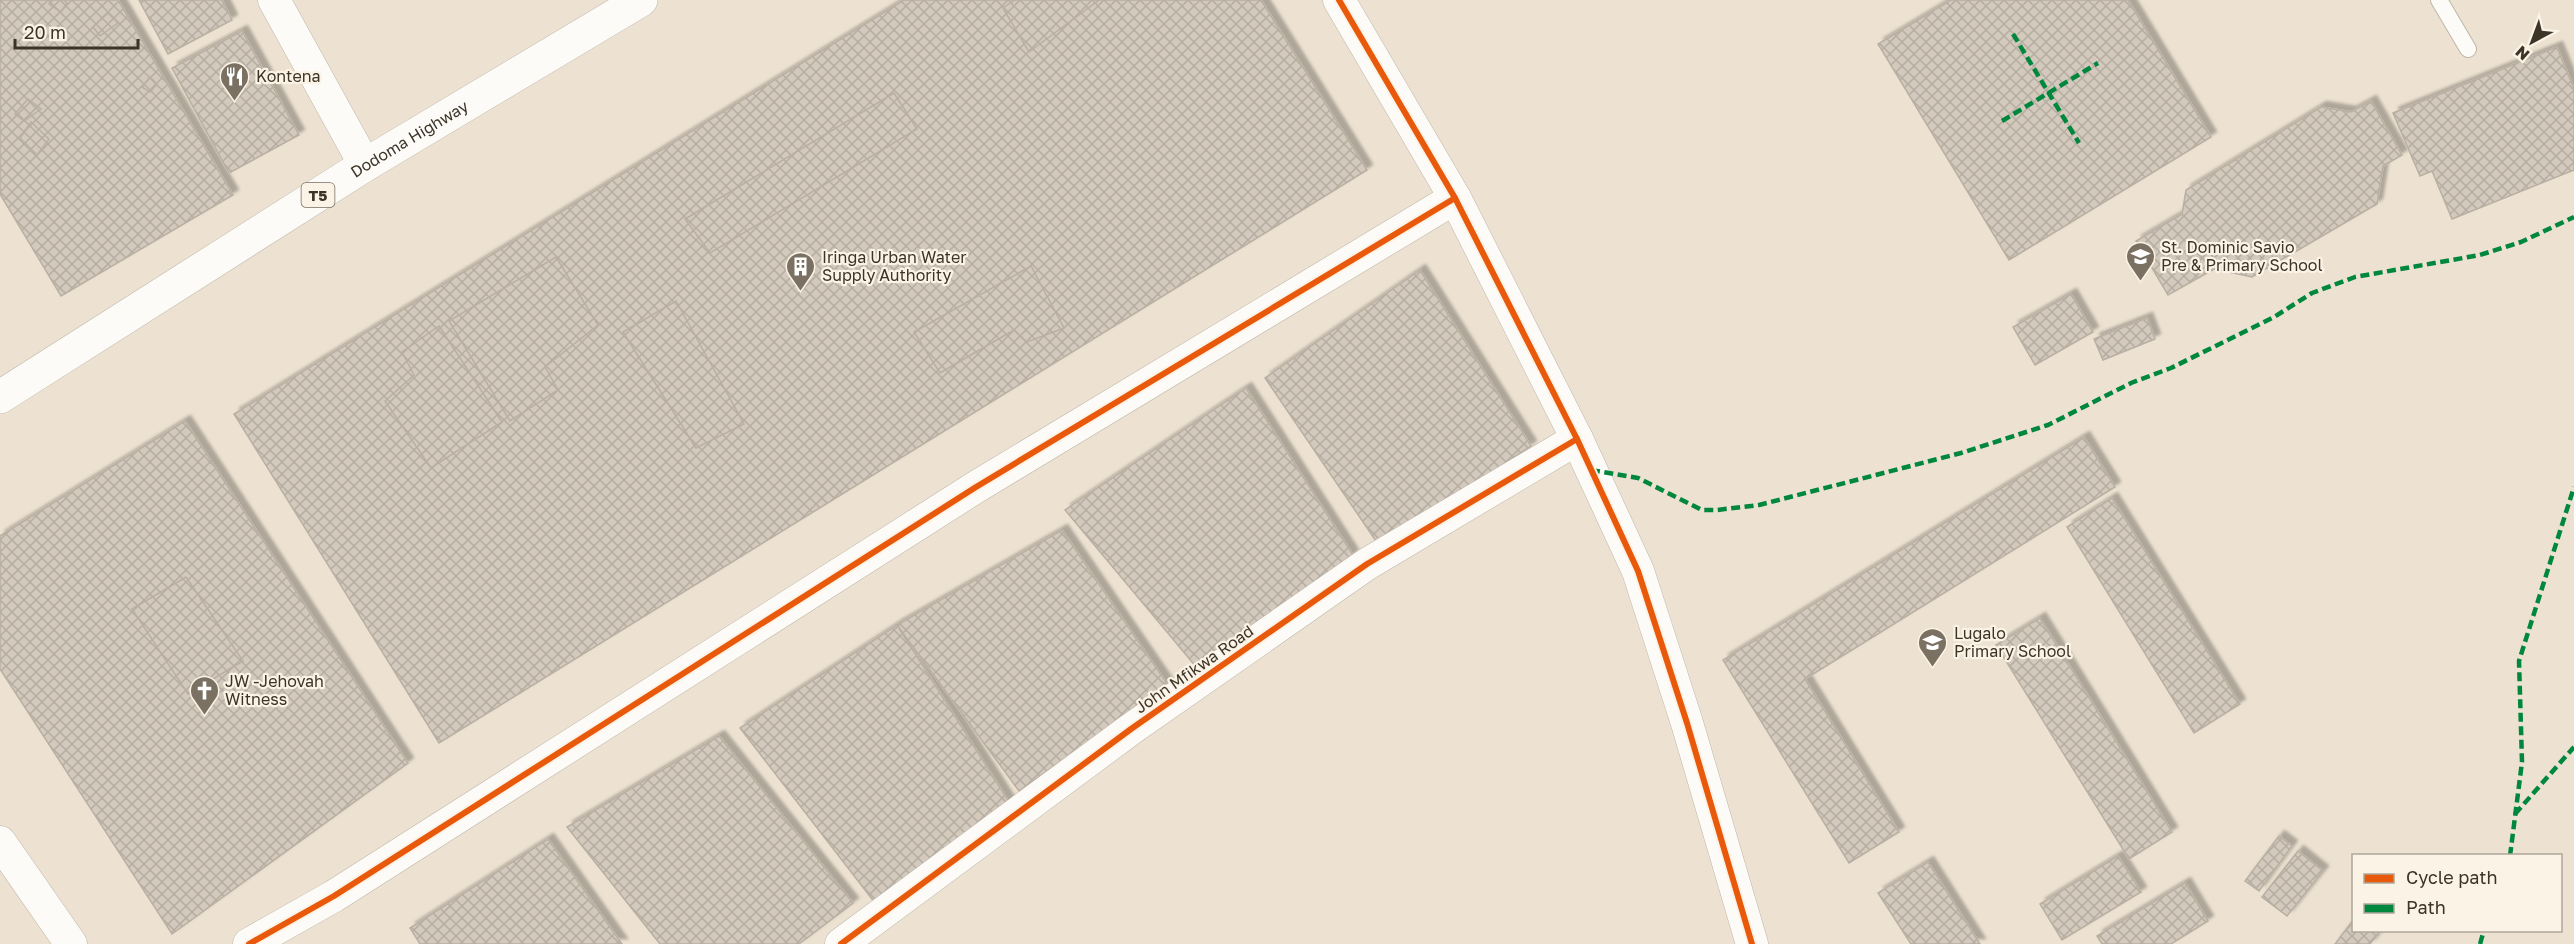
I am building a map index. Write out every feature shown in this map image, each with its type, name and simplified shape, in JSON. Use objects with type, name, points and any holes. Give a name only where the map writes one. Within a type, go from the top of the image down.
[{"type":"highway","name":"Dodoma Highway","points":[[0,397],[365,165],[641,0]]},
{"type":"street","points":[[274,0],[365,165]]},
{"type":"street","points":[[1339,0],[1455,198],[1577,439],[1638,572],[1687,723],[1752,944]]},
{"type":"street","points":[[249,944],[334,896],[976,487],[1455,198]]},
{"type":"street","name":"John Mfikwa Road","points":[[841,944],[1131,729],[1366,564],[1577,439]]},
{"type":"street","points":[[0,842],[71,944]]},
{"type":"lane","points":[[2439,0],[2468,49]]},
{"type":"building","points":[[0,0],[118,0],[233,195],[61,296],[0,194]]},
{"type":"building","points":[[53,0],[64,0],[67,3],[61,12],[49,4]]},
{"type":"building","points":[[139,0],[222,0],[232,20],[168,54]]},
{"type":"building","name":"Iringa Urban Water Supply Authority","points":[[904,0],[1261,0],[1367,170],[439,743],[234,414]]},
{"type":"building","points":[[1015,0],[1099,0],[1029,52],[1003,8]]},
{"type":"building","points":[[1951,0],[2128,0],[2211,137],[2009,260],[1878,44]]},
{"type":"building","points":[[108,13],[118,23],[100,36],[93,27]]},
{"type":"building","name":"Kontena","points":[[242,31],[299,135],[229,173],[172,68]]},
{"type":"building","points":[[2557,47],[2574,89],[2574,170],[2452,219],[2432,171],[2420,176],[2393,113]]},
{"type":"building","points":[[150,77],[157,84],[150,92],[142,87]]},
{"type":"building","points":[[894,93],[917,129],[710,253],[685,219]]},
{"type":"building","points":[[28,99],[41,109],[24,121],[15,114]]},
{"type":"building","points":[[2371,101],[2402,155],[2383,166],[2377,204],[2252,277],[2214,269],[2168,295],[2136,241],[2182,214],[2186,190],[2321,107],[2351,112]]},
{"type":"building","points":[[31,122],[49,139],[37,155],[20,138]]},
{"type":"building","points":[[556,257],[598,325],[545,367],[558,390],[510,421],[449,321]]},
{"type":"building","points":[[1031,266],[1064,328],[1027,342],[1014,330],[940,373],[914,332]]},
{"type":"building","points":[[1420,270],[1531,446],[1380,547],[1265,378]]},
{"type":"building","points":[[2071,294],[2093,332],[2035,365],[2013,327]]},
{"type":"building","points":[[676,301],[744,424],[696,448],[623,332]]},
{"type":"building","points":[[2147,318],[2155,339],[2103,360],[2094,339]]},
{"type":"building","points":[[439,326],[502,422],[431,468],[385,401],[414,375],[402,352]]},
{"type":"building","points":[[1246,388],[1353,555],[1197,668],[1065,510]]},
{"type":"building","name":"JW -Jehovah Witness","points":[[185,421],[408,763],[172,934],[0,669],[0,536]]},
{"type":"building","points":[[2084,437],[2115,487],[1805,679],[1899,832],[1849,863],[1723,660]]},
{"type":"building","points":[[2112,498],[2240,704],[2194,733],[2067,527]]},
{"type":"building","points":[[1062,530],[1168,685],[1019,791],[897,625]]},
{"type":"building","points":[[186,577],[243,661],[188,694],[132,609]]},
{"type":"building","points":[[2040,618],[2172,832],[2129,859],[1996,645]]},
{"type":"building","points":[[897,625],[1011,805],[875,903],[740,728]]},
{"type":"building","points":[[719,736],[853,903],[799,944],[660,944],[567,827]]},
{"type":"building","points":[[2279,836],[2292,846],[2259,891],[2245,881]]},
{"type":"building","points":[[548,839],[622,944],[420,944],[410,928]]},
{"type":"building","points":[[2298,851],[2323,871],[2287,916],[2262,897]]},
{"type":"building","points":[[2118,856],[2141,892],[2062,940],[2040,904]]},
{"type":"building","points":[[1928,862],[1980,944],[1911,944],[1878,893]]},
{"type":"building","points":[[2185,883],[2208,921],[2171,944],[2102,944],[2097,936]]},
{"type":"building","points":[[2352,922],[2352,932],[2379,932],[2370,944],[2335,944]]},
{"type":"marked path","points":[[2013,34],[2079,143]]},
{"type":"marked path","points":[[2002,121],[2098,63]]},
{"type":"marked path","points":[[1591,470],[1638,478],[1702,510],[1759,505],[1961,453],[2048,425],[2131,383],[2171,368],[2274,317],[2312,293],[2355,277],[2480,255],[2521,242],[2574,217]]},
{"type":"marked path","points":[[2510,854],[2522,762],[2519,661],[2574,487]]},
{"type":"marked path","points":[[2515,814],[2574,747]]},
{"type":"marked path","points":[[2480,944],[2483,932]]},
{"type":"cycle path","points":[[1339,0],[1455,198],[1577,439],[1638,571],[1687,723],[1752,944]]},
{"type":"cycle path","points":[[249,944],[334,896],[976,487],[1455,198]]},
{"type":"cycle path","points":[[841,944],[1131,729],[1367,564],[1577,439]]},
{"type":"place","name":"Kontena","points":[[235,102]]},
{"type":"place","name":"St. Dominic Savio Pre & Primary School","points":[[2140,282]]},
{"type":"place","name":"Iringa Urban Water Supply Authority","points":[[801,292]]},
{"type":"place","name":"Lugalo Primary School","points":[[1933,668]]},
{"type":"place","name":"JW -Jehovah Witness","points":[[204,716]]}]
